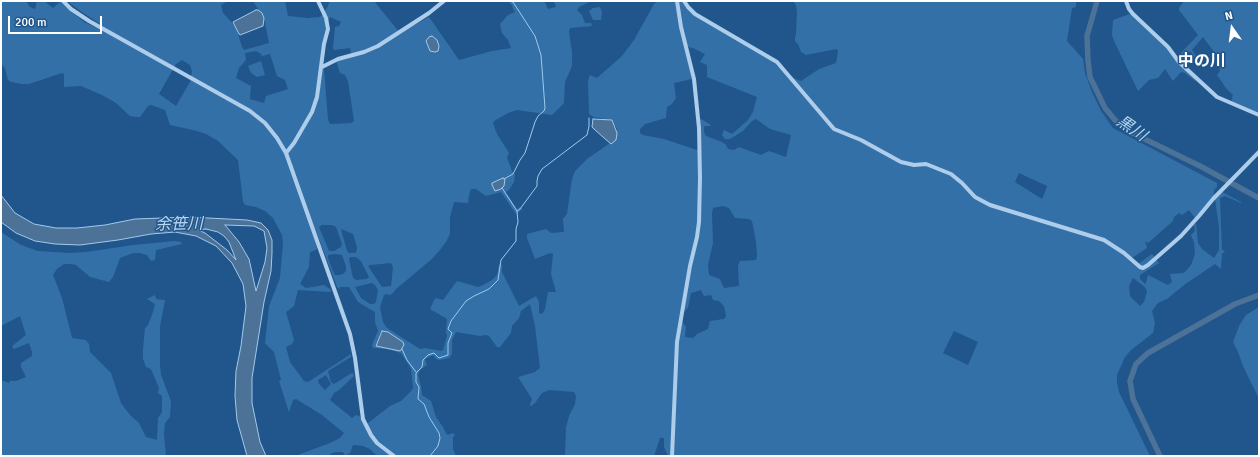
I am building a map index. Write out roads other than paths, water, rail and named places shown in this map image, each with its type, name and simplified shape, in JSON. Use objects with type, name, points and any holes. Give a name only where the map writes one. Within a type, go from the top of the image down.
[{"type":"street","points":[[63,1],[70,9],[89,21],[250,111],[271,129],[286,153],[350,334],[355,358],[363,419],[377,443],[394,456]]},
{"type":"street","points":[[286,153],[294,143],[312,112],[317,96],[328,25],[325,14],[318,1]]},
{"type":"street","points":[[322,67],[338,59],[364,52],[378,46],[429,13],[444,1]]},
{"type":"street","points":[[672,456],[677,342],[699,222],[700,178],[699,128],[694,79],[681,27],[677,1]]},
{"type":"street","points":[[684,1],[688,8],[695,14],[777,62],[834,129],[861,140],[901,162],[926,164],[951,174],[962,183],[974,197],[990,205],[1104,240],[1143,268],[1181,236],[1221,190],[1259,152]]},
{"type":"street","points":[[1126,1],[1132,14],[1168,47],[1179,62],[1217,97],[1259,115]]},
{"type":"water","points":[[256,10],[262,13],[264,18],[263,26],[240,35],[233,22]]},
{"type":"water","points":[[432,36],[437,40],[439,46],[438,51],[435,52],[430,51],[426,41]]},
{"type":"water","points":[[593,119],[612,120],[617,133],[616,140],[611,144],[594,129],[592,127]]},
{"type":"water","points":[[503,178],[505,179],[504,186],[495,191],[492,183]]},
{"type":"water","name":"余笹川","points":[[1,195],[15,213],[34,224],[56,228],[77,228],[105,225],[135,219],[189,217],[247,220],[261,223],[268,230],[272,240],[272,253],[271,271],[264,302],[252,378],[252,403],[260,442],[266,456],[247,456],[237,420],[235,396],[236,371],[246,306],[243,284],[232,263],[216,246],[196,236],[175,232],[151,234],[80,245],[55,244],[35,241],[16,233],[1,222]],"holes":[[[225,225],[254,226],[264,231],[267,248],[265,262],[256,291],[249,259],[239,242]],[[206,229],[218,232],[224,236],[229,242],[236,260],[227,250],[205,233],[198,230]]]},
{"type":"water","points":[[382,331],[388,332],[403,342],[404,345],[400,351],[376,346]]},
{"type":"waterway","points":[[504,179],[513,174],[525,153],[535,122],[545,108],[541,55],[535,36],[513,2],[509,1]]},
{"type":"waterway","name":"黒川","points":[[1097,1],[1087,36],[1088,61],[1090,77],[1105,108],[1126,130],[1200,166],[1259,198]]},
{"type":"waterway","points":[[430,456],[438,446],[440,438],[439,433],[429,417],[424,404],[418,399],[419,387],[416,382],[416,373],[422,367],[423,360],[428,355],[434,353],[439,358],[448,355],[448,343],[452,333],[448,329],[451,321],[466,301],[489,289],[498,280],[501,260],[516,241],[516,229],[518,222],[517,211],[537,186],[538,176],[542,169],[587,135],[589,118]]},
{"type":"waterway","points":[[502,188],[517,211]]},
{"type":"waterway","name":"黒川","points":[[1160,456],[1133,399],[1130,381],[1136,364],[1148,353],[1235,304],[1259,295]]},
{"type":"waterway","points":[[402,349],[407,360],[416,372]]},
{"type":"district","name":"中の川","points":[[1202,62]]}]
